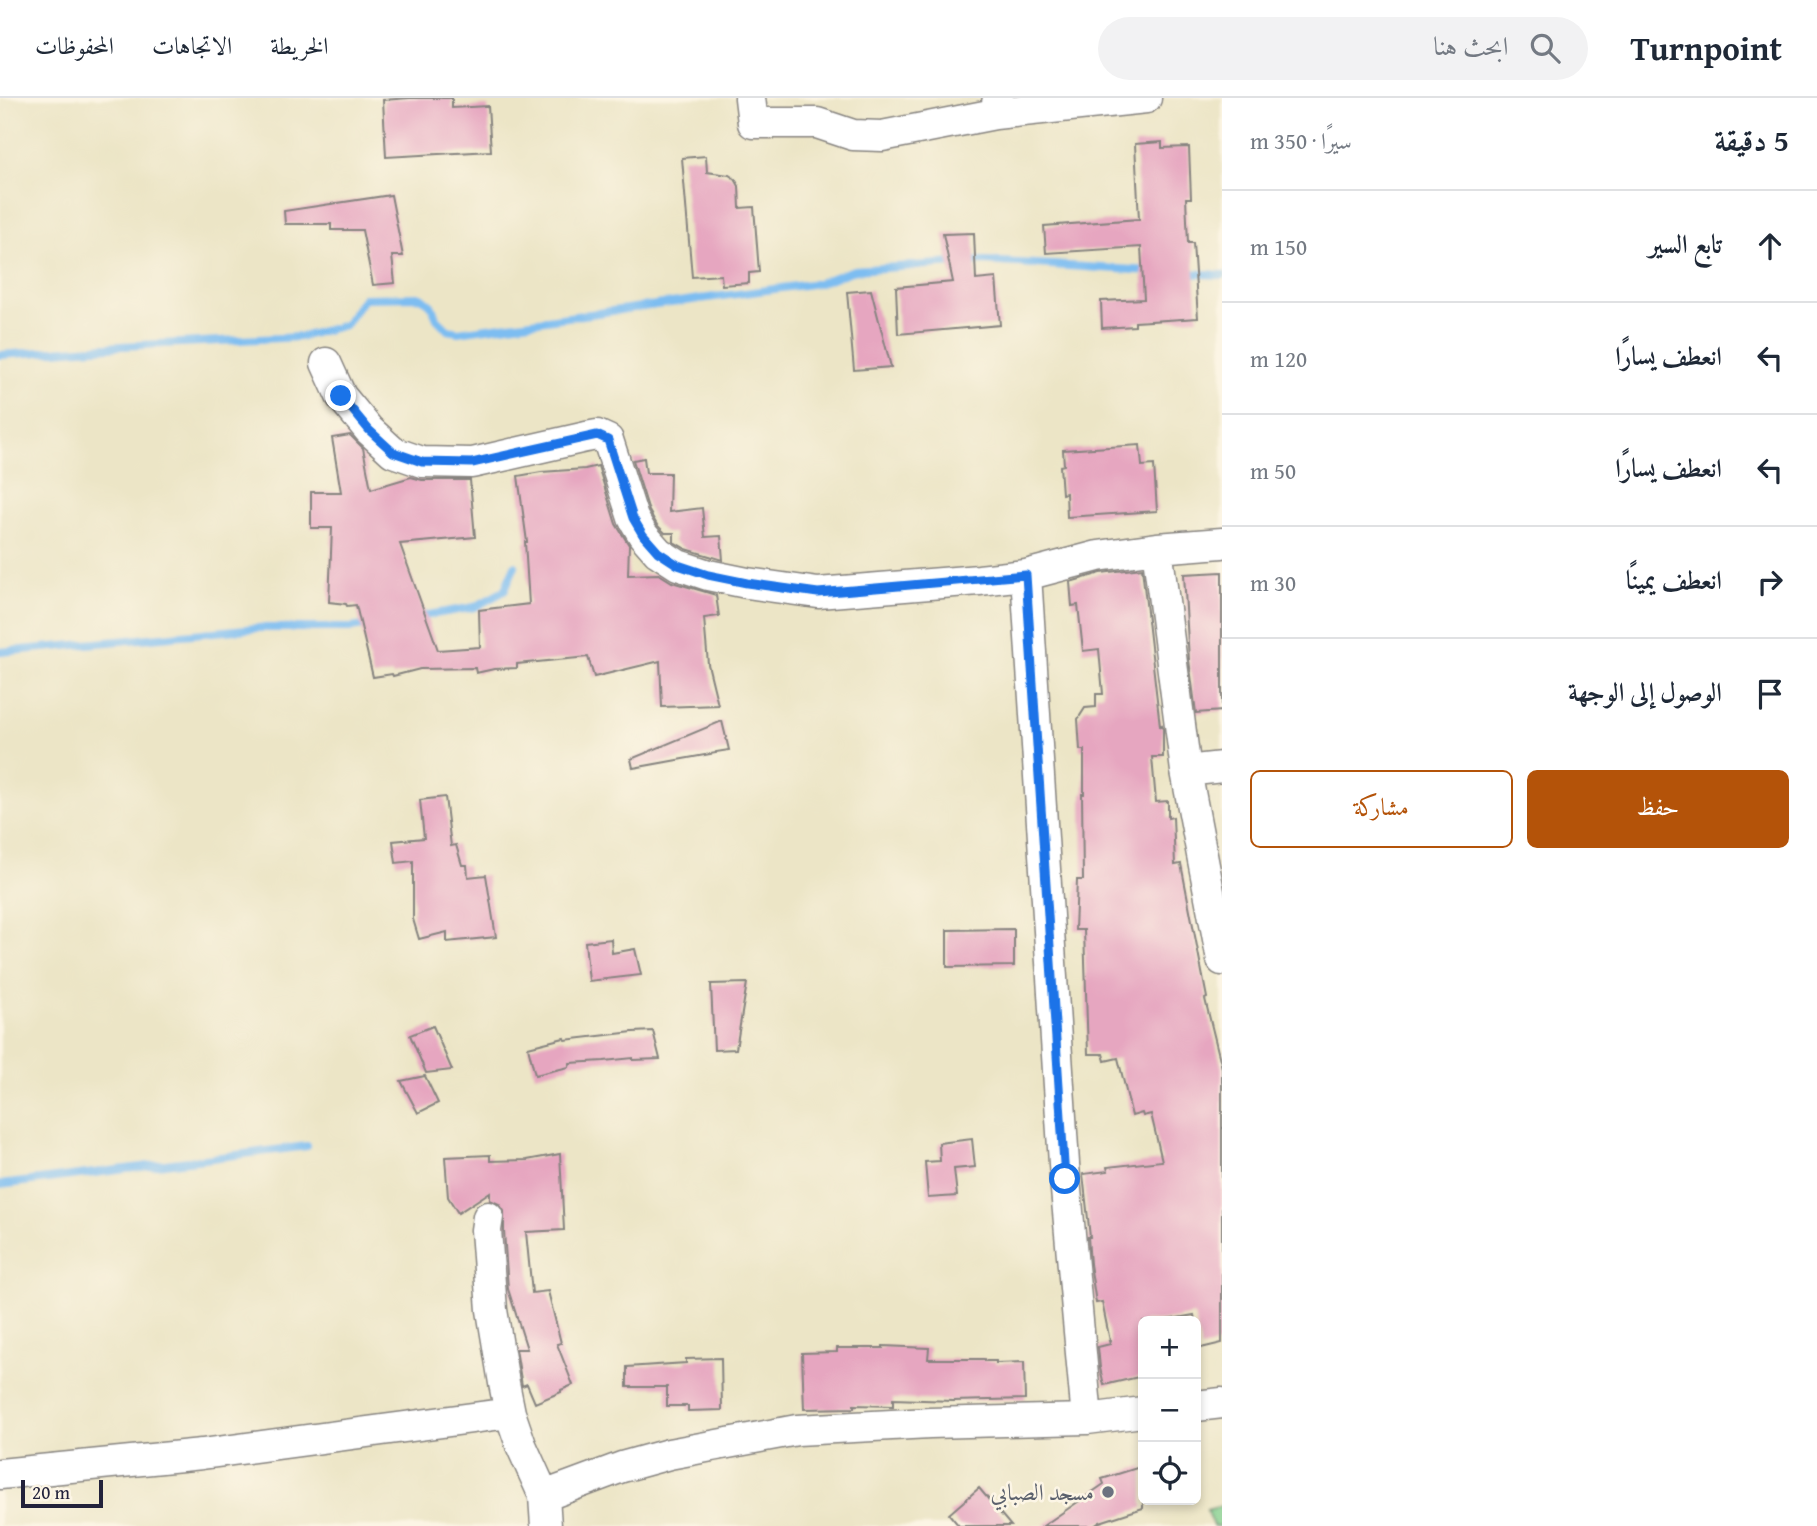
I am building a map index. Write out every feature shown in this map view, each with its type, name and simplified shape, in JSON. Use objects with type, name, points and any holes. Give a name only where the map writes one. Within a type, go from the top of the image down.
[{"type":"street","points":[[750,98],[753,123],[817,123],[853,135],[882,136],[997,106],[1146,98]]},
{"type":"street","points":[[326,362],[341,396],[369,430],[393,452],[422,462],[472,463],[597,435],[608,440],[633,518],[658,552],[678,565],[708,575],[747,583],[818,593],[1026,575],[1098,556],[1222,543]]},
{"type":"street","points":[[1157,548],[1186,771],[1222,960]]},
{"type":"street","points":[[1026,575],[1065,1179],[1087,1419]]},
{"type":"street","points":[[1186,771],[1222,767]]},
{"type":"street","points":[[488,1217],[486,1230],[492,1310],[503,1383],[510,1413],[544,1496],[546,1526]]},
{"type":"street","points":[[1201,1405],[1222,1403]]},
{"type":"street","points":[[0,1474],[202,1454],[510,1413]]},
{"type":"street","points":[[544,1496],[622,1467],[669,1454],[797,1430],[1087,1419],[1138,1413]]},
{"type":"green space","points":[[1222,1506],[1222,1526],[1213,1526],[1207,1510]]},
{"type":"building","points":[[452,98],[452,108],[488,106],[491,151],[386,157],[383,100]]},
{"type":"building","points":[[1162,142],[1162,148],[1189,147],[1191,198],[1186,198],[1188,243],[1193,243],[1198,318],[1135,322],[1135,326],[1102,328],[1101,301],[1144,299],[1141,247],[1046,253],[1044,226],[1139,219],[1135,144]]},
{"type":"building","points":[[706,156],[707,172],[729,175],[735,179],[739,186],[740,208],[754,207],[759,272],[749,273],[749,283],[722,285],[721,275],[692,277],[682,158]]},
{"type":"building","points":[[391,195],[403,256],[392,256],[395,283],[373,285],[362,230],[331,230],[331,224],[285,224],[284,211]]},
{"type":"building","points":[[974,233],[976,280],[996,278],[1000,325],[898,334],[896,287],[953,282],[943,234]]},
{"type":"building","points":[[871,290],[891,367],[854,370],[847,292]]},
{"type":"building","points":[[350,435],[363,448],[371,489],[411,477],[422,480],[470,480],[475,537],[400,544],[438,650],[480,647],[479,610],[529,604],[527,542],[518,476],[598,466],[616,524],[629,545],[628,575],[659,574],[672,582],[716,595],[719,616],[704,618],[708,664],[718,705],[662,707],[660,661],[594,677],[588,657],[517,664],[517,668],[476,673],[475,668],[420,669],[393,676],[373,677],[356,605],[329,602],[332,528],[311,528],[311,492],[341,492],[332,438]]},
{"type":"building","points":[[1140,445],[1142,466],[1154,465],[1157,511],[1067,517],[1066,493],[1062,494],[1060,466],[1064,465],[1063,450]]},
{"type":"building","points":[[644,458],[646,473],[670,473],[669,512],[702,508],[705,537],[721,536],[723,560],[686,549],[674,542],[674,533],[665,533],[657,525],[649,511],[633,460]]},
{"type":"building","points":[[1142,568],[1160,726],[1162,725],[1163,729],[1163,757],[1152,757],[1156,802],[1168,801],[1168,818],[1173,817],[1175,865],[1181,864],[1207,998],[1205,999],[1222,1068],[1222,1343],[1201,1348],[1201,1316],[1138,1316],[1138,1377],[1104,1385],[1098,1347],[1110,1344],[1110,1341],[1102,1302],[1096,1303],[1083,1174],[1108,1171],[1107,1167],[1162,1161],[1151,1114],[1132,1116],[1118,1058],[1105,1061],[1103,1054],[1088,1054],[1084,930],[1075,930],[1077,880],[1083,880],[1084,750],[1080,750],[1078,719],[1085,708],[1096,707],[1096,694],[1103,694],[1099,649],[1083,651],[1078,605],[1072,606],[1070,582],[1101,573]]},
{"type":"building","points":[[1222,572],[1222,711],[1196,713],[1189,660],[1184,574]]},
{"type":"building","points":[[722,721],[729,750],[633,768],[631,759]]},
{"type":"building","points":[[445,797],[451,846],[456,845],[462,865],[467,865],[468,877],[486,875],[496,937],[447,942],[447,932],[419,939],[413,919],[413,861],[396,863],[393,841],[424,838],[420,800]]},
{"type":"building","points":[[1014,929],[1014,966],[947,967],[947,930]]},
{"type":"building","points":[[611,939],[612,953],[635,949],[641,975],[589,981],[585,942]]},
{"type":"building","points":[[747,983],[736,1049],[714,1050],[711,984]]},
{"type":"building","points":[[433,1026],[452,1070],[426,1073],[410,1035]]},
{"type":"building","points":[[653,1031],[660,1059],[633,1058],[570,1063],[569,1067],[535,1075],[528,1047],[564,1038]]},
{"type":"building","points":[[425,1076],[438,1103],[418,1113],[401,1081]]},
{"type":"building","points":[[972,1139],[975,1167],[954,1169],[957,1196],[928,1198],[925,1162],[940,1161],[939,1143]]},
{"type":"building","points":[[560,1154],[564,1230],[526,1232],[532,1293],[548,1291],[561,1343],[557,1344],[573,1385],[535,1403],[527,1384],[522,1386],[516,1349],[527,1349],[508,1289],[504,1211],[499,1204],[490,1200],[490,1192],[458,1213],[448,1197],[445,1157],[490,1155],[490,1161],[527,1160]]},
{"type":"building","points":[[883,1346],[929,1348],[928,1359],[1024,1362],[1025,1399],[893,1399],[893,1406],[854,1405],[854,1408],[804,1409],[802,1353]]},
{"type":"building","points":[[721,1358],[722,1410],[688,1411],[688,1406],[667,1406],[667,1387],[627,1387],[627,1367],[686,1363],[686,1359]]},
{"type":"building","points":[[1138,1468],[1138,1505],[1143,1505],[1143,1508],[1094,1526],[1043,1526],[1104,1484],[1102,1479]]},
{"type":"building","name":"مسجد الصبابي","points":[[979,1488],[1011,1526],[959,1526],[949,1514]]},
{"type":"waterway","points":[[0,355],[300,337],[345,325],[364,298],[421,297],[431,305],[437,319],[448,330],[458,332],[818,283],[854,270],[984,261],[1151,271]]},
{"type":"waterway","points":[[1185,273],[1222,275]]},
{"type":"waterway","points":[[417,617],[475,607],[504,591],[515,566]]},
{"type":"waterway","points":[[0,652],[257,628],[351,628],[370,625]]},
{"type":"waterway","points":[[0,1185],[307,1146]]},
{"type":"place","name":"مسجد الصبابي","points":[[1108,1492]]},
{"type":"route","points":[[341,396],[369,430],[393,452],[422,462],[472,463],[597,435],[608,440],[633,518],[643,535],[658,552],[678,565],[708,575],[818,593],[1026,575],[1065,1179]]}]
